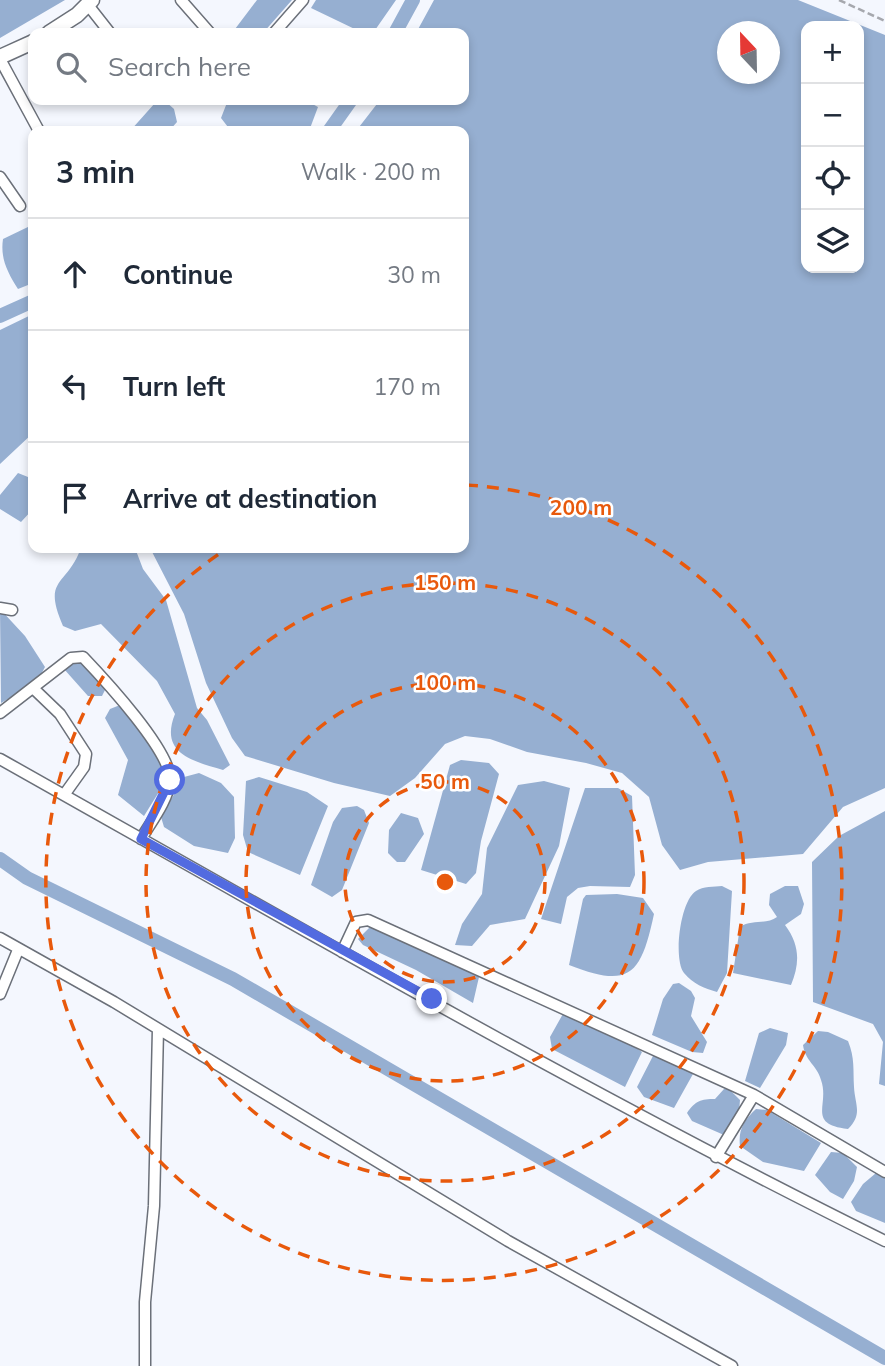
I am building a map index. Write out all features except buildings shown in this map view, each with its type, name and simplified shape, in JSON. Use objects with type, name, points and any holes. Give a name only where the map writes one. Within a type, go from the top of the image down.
[{"type":"street","points":[[181,0],[206,28]]},
{"type":"street","points":[[278,28],[303,0]]},
{"type":"street","points":[[56,28],[90,2],[107,28]]},
{"type":"street","points":[[28,44],[0,58],[36,126]]},
{"type":"street","points":[[0,177],[20,206]]},
{"type":"street","points":[[0,713],[71,658],[83,657],[151,738],[169,769],[170,780],[141,839]]},
{"type":"street","points":[[34,689],[60,715],[86,754],[84,767],[64,796]]},
{"type":"street","points":[[0,760],[716,1157],[885,1241]]},
{"type":"street","points":[[342,952],[356,922],[368,920],[754,1095],[885,1172]]},
{"type":"street","points":[[0,939],[114,1002],[508,1241],[732,1366]]},
{"type":"street","points":[[0,994],[18,950]]},
{"type":"street","points":[[145,1366],[145,1302],[154,1206],[158,1029]]},
{"type":"street","points":[[716,1157],[754,1095]]},
{"type":"path","points":[[839,0],[885,21]]},
{"type":"water","points":[[0,0],[65,0],[0,38]]},
{"type":"water","points":[[257,0],[292,0],[267,28],[236,28]]},
{"type":"water","points":[[316,0],[396,0],[376,28],[353,28],[311,8]]},
{"type":"water","points":[[434,0],[798,0],[850,21],[801,21],[801,273],[864,273],[864,27],[885,35],[885,788],[843,807],[803,854],[708,862],[680,870],[662,845],[649,797],[622,773],[527,752],[490,739],[465,736],[445,744],[415,778],[390,796],[334,783],[245,756],[232,738],[206,683],[184,614],[153,553],[469,553],[469,126],[360,126],[376,105],[469,105],[469,28],[419,28]]},
{"type":"water","points":[[153,105],[170,105],[174,109],[177,122],[173,126],[134,126]]},
{"type":"water","points":[[226,105],[318,107],[311,126],[227,126],[221,118]]},
{"type":"water","points":[[28,227],[28,285],[18,289],[8,271],[3,239]]},
{"type":"water","points":[[28,316],[28,438],[0,464],[0,330]]},
{"type":"water","points":[[18,473],[28,477],[28,514],[21,522],[0,509],[0,495]]},
{"type":"water","points":[[79,553],[137,553],[143,569],[166,600],[197,708],[207,720],[230,765],[223,770],[201,763],[190,759],[175,747],[171,728],[175,714],[157,681],[101,624],[75,631],[63,626],[57,610],[56,590]]},
{"type":"water","points":[[0,609],[25,636],[45,667],[37,682],[1,703]]},
{"type":"water","points":[[76,657],[106,688],[102,696],[88,696],[64,669]]},
{"type":"water","points":[[120,705],[146,736],[166,768],[162,787],[144,816],[118,795],[128,760],[105,718],[110,709]]},
{"type":"water","points":[[461,760],[489,763],[499,774],[481,841],[476,873],[466,884],[421,870],[450,765]]},
{"type":"water","points":[[199,773],[221,783],[234,797],[235,838],[228,853],[194,846],[164,827],[161,817],[184,777]]},
{"type":"water","points":[[259,777],[307,792],[328,806],[300,875],[248,852],[243,835],[246,781]]},
{"type":"water","points":[[544,781],[570,788],[559,846],[525,919],[490,925],[472,946],[455,945],[462,924],[482,894],[487,848],[518,785]]},
{"type":"water","points":[[585,788],[618,788],[632,796],[635,875],[630,887],[578,888],[567,897],[561,924],[541,919]]},
{"type":"water","points":[[357,806],[364,810],[369,823],[342,890],[332,897],[311,885],[333,822],[342,808]]},
{"type":"water","points":[[885,811],[885,1086],[879,1084],[883,1042],[873,1024],[813,1002],[812,862],[839,836]]},
{"type":"water","points":[[401,813],[418,818],[424,834],[405,862],[397,862],[388,853],[389,830]]},
{"type":"water","points":[[722,886],[732,891],[727,973],[717,992],[699,985],[684,973],[679,944],[682,918],[690,897],[702,888]]},
{"type":"water","points":[[785,886],[798,886],[804,904],[801,914],[785,925],[794,940],[797,954],[791,985],[733,973],[740,927],[777,917],[769,905],[770,894]]},
{"type":"water","points":[[617,894],[643,898],[654,914],[644,951],[637,963],[630,971],[606,976],[569,965],[583,899],[586,895]]},
{"type":"water","points":[[370,927],[391,933],[479,977],[473,1003],[416,970],[363,945],[358,939]]},
{"type":"water","points":[[679,983],[691,991],[695,998],[691,1016],[707,1042],[703,1053],[692,1052],[652,1035],[663,999],[673,984]]},
{"type":"water","points":[[564,1012],[616,1033],[642,1052],[625,1087],[552,1049],[550,1037]]},
{"type":"water","points":[[770,1028],[788,1033],[786,1045],[760,1088],[745,1081],[759,1033]]},
{"type":"water","points":[[818,1031],[828,1032],[848,1041],[850,1047],[857,1114],[848,1129],[827,1123],[823,1118],[821,1080],[803,1045]]},
{"type":"water","points":[[654,1054],[678,1060],[693,1074],[674,1108],[644,1097],[637,1087]]},
{"type":"water","points":[[724,1089],[729,1089],[740,1100],[739,1112],[724,1135],[692,1121],[687,1113],[699,1102],[715,1099]]},
{"type":"water","points":[[756,1109],[767,1110],[821,1143],[804,1171],[763,1162],[740,1146],[743,1126]]},
{"type":"water","points":[[831,1152],[843,1153],[857,1167],[854,1181],[843,1199],[830,1192],[815,1175]]},
{"type":"water","points":[[876,1173],[885,1178],[885,1223],[856,1211],[851,1202],[863,1184]]},
{"type":"waterway","points":[[398,28],[413,0]]},
{"type":"waterway","points":[[333,126],[347,105]]},
{"type":"waterway","points":[[0,316],[28,303]]},
{"type":"waterway","points":[[0,859],[27,878],[233,979],[885,1358]]},
{"type":"route","points":[[170,780],[165,796],[141,839],[342,952],[432,999]]}]
